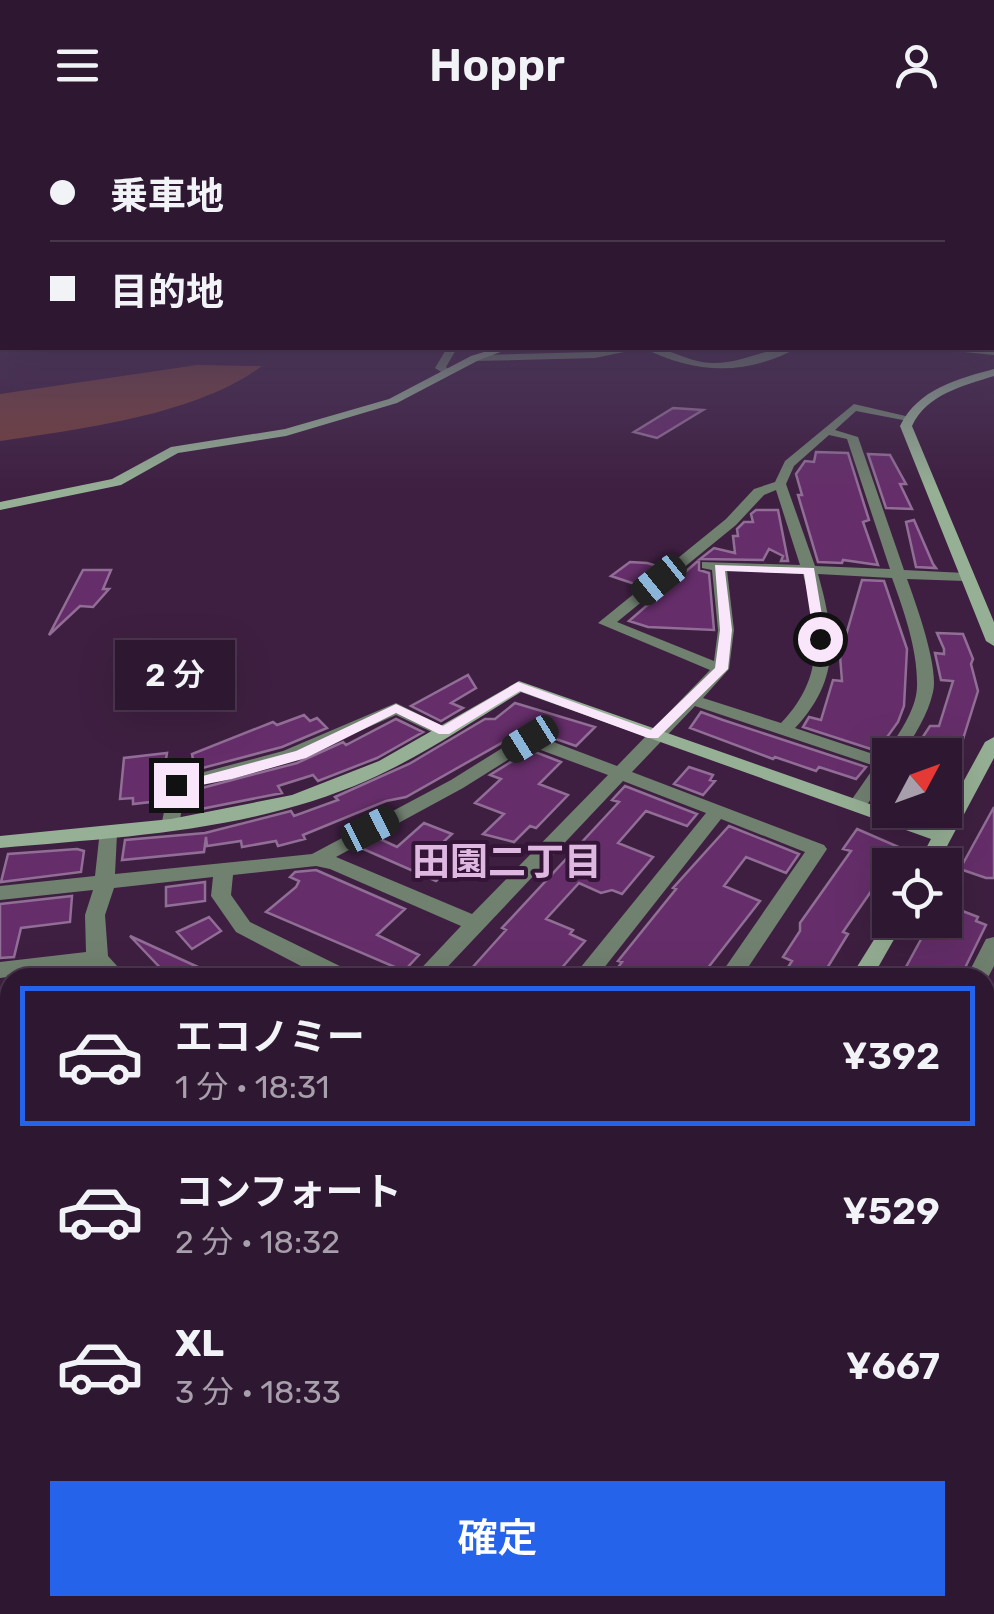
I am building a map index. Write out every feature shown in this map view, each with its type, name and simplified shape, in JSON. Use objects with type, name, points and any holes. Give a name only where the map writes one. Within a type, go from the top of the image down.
[{"type":"street","points":[[446,372],[440,368],[450,352]]},
{"type":"street","points":[[0,506],[116,482],[175,450],[286,432],[354,412],[417,392],[446,372],[493,352]]},
{"type":"street","points":[[475,358],[612,352]]},
{"type":"street","points":[[672,352],[696,365],[714,367],[775,352]]},
{"type":"street","points":[[714,367],[716,354]]},
{"type":"street","points":[[994,372],[932,396],[908,418],[907,436],[994,641]]},
{"type":"street","points":[[784,730],[819,682],[819,617],[810,570],[780,484],[788,464],[854,407],[908,418]]},
{"type":"street","points":[[826,432],[852,437],[915,623],[926,689],[904,738]]},
{"type":"street","points":[[721,669],[606,623],[731,522],[759,492],[780,484]]},
{"type":"street","points":[[686,558],[719,567],[965,577]]},
{"type":"street","points":[[432,968],[472,922],[721,669],[726,630],[719,567]]},
{"type":"street","points":[[0,842],[107,834],[275,806],[340,786],[402,757],[518,686],[944,836]]},
{"type":"street","points":[[690,700],[872,754]]},
{"type":"street","points":[[172,822],[176,785],[301,754],[396,708],[444,732]]},
{"type":"street","points":[[316,860],[457,784],[530,739],[817,849],[736,968]]},
{"type":"street","points":[[937,848],[993,747]]},
{"type":"street","points":[[857,806],[872,785]]},
{"type":"street","points":[[591,968],[718,812]]},
{"type":"street","points":[[107,834],[106,883],[95,915],[97,958],[107,968]]},
{"type":"street","points":[[0,893],[316,860],[334,863],[472,922]]},
{"type":"street","points":[[224,870],[221,896],[243,927],[324,968]]},
{"type":"street","points":[[867,968],[884,938]]},
{"type":"street","points":[[982,968],[994,944]]},
{"type":"street","points":[[16,968],[97,958]]},
{"type":"shaded area","points":[[197,365],[262,366],[205,397],[171,408],[101,425],[0,441],[0,394]]},
{"type":"building","points":[[673,408],[703,410],[657,438],[634,432]]},
{"type":"building","points":[[816,452],[848,453],[869,520],[863,522],[878,565],[843,560],[818,562],[798,495],[802,495],[796,474],[805,461],[814,462]]},
{"type":"building","points":[[868,454],[890,455],[906,484],[900,484],[912,509],[886,508]]},
{"type":"building","points":[[756,510],[778,510],[788,561],[781,561],[783,556],[769,549],[763,560],[700,559],[714,548],[735,553],[733,536],[738,536],[737,529],[744,522],[753,522],[751,514]]},
{"type":"building","points":[[914,520],[936,568],[916,567],[906,522]]},
{"type":"building","points":[[699,560],[699,570],[709,573],[714,630],[648,627],[629,621]]},
{"type":"building","points":[[630,562],[661,567],[638,585],[611,576]]},
{"type":"building","points":[[83,570],[111,570],[103,589],[109,589],[93,607],[80,606],[49,635]]},
{"type":"building","points":[[862,580],[884,581],[907,649],[904,706],[886,738],[872,738],[872,749],[803,727],[809,717],[821,720],[833,680],[842,681],[840,656]]},
{"type":"building","points":[[937,633],[963,634],[973,659],[978,691],[962,742],[962,738],[922,738],[930,726],[939,726],[953,681],[941,680],[935,653],[944,654]]},
{"type":"building","points":[[468,675],[476,688],[451,703],[463,708],[441,721],[411,706]]},
{"type":"building","points":[[515,703],[595,727],[576,746],[536,732],[521,732],[406,797],[386,801],[303,835],[305,839],[278,846],[276,841],[242,847],[241,841],[207,846],[206,837],[204,852],[122,860],[125,840],[205,833],[291,811],[294,816],[338,800],[335,797],[409,764],[485,719],[495,719]]},
{"type":"building","points":[[701,712],[866,767],[856,779],[773,759],[690,728]]},
{"type":"building","points":[[304,715],[310,721],[317,718],[327,728],[282,747],[195,770],[192,754],[273,722],[277,725]]},
{"type":"building","points":[[396,719],[423,732],[377,758],[318,781],[313,775],[278,786],[282,793],[201,809],[198,789],[297,763],[343,742],[346,745]]},
{"type":"building","points":[[530,750],[561,762],[539,784],[568,795],[536,828],[530,826],[514,842],[483,834],[504,814],[475,803],[501,779],[490,775]]},
{"type":"building","points":[[167,753],[159,801],[133,804],[133,798],[120,799],[124,758]]},
{"type":"building","points":[[689,767],[713,775],[710,780],[715,781],[703,795],[674,784]]},
{"type":"building","points":[[625,786],[697,814],[687,826],[646,811],[618,843],[653,857],[622,894],[612,890],[601,893],[579,883],[546,919],[573,930],[570,934],[585,941],[562,968],[472,968],[506,930],[502,928],[619,802],[612,800]]},
{"type":"building","points":[[994,807],[994,878],[962,870]]},
{"type":"building","points":[[424,823],[452,834],[427,857],[451,867],[436,881],[361,848],[378,838],[397,847]]},
{"type":"building","points":[[729,826],[799,854],[786,873],[746,857],[724,886],[760,901],[708,968],[618,968],[622,962],[618,961],[676,889],[673,888]]},
{"type":"building","points":[[857,829],[901,848],[872,848],[872,890],[843,932],[848,934],[827,968],[787,968],[792,961],[783,957],[800,931],[800,923],[851,851],[843,849]]},
{"type":"building","points":[[84,851],[81,872],[1,882],[8,854]]},
{"type":"building","points":[[316,870],[405,909],[377,935],[419,955],[407,968],[397,968],[266,912],[296,887],[299,881],[290,877],[295,872]]},
{"type":"building","points":[[205,882],[205,901],[166,906],[166,887]]},
{"type":"building","points":[[72,896],[70,922],[21,928],[14,957],[0,958],[0,904]]},
{"type":"building","points":[[962,911],[986,925],[965,968],[905,968],[922,938],[962,938]]},
{"type":"building","points":[[209,917],[221,931],[192,949],[177,932]]},
{"type":"building","points":[[130,936],[200,968],[160,968]]},
{"type":"district","name":"田園二丁目","points":[[507,862]]},
{"type":"route","points":[[176,785],[301,754],[396,708],[444,732],[518,686],[653,735],[721,669],[726,630],[719,567],[810,570],[820,639]]}]
